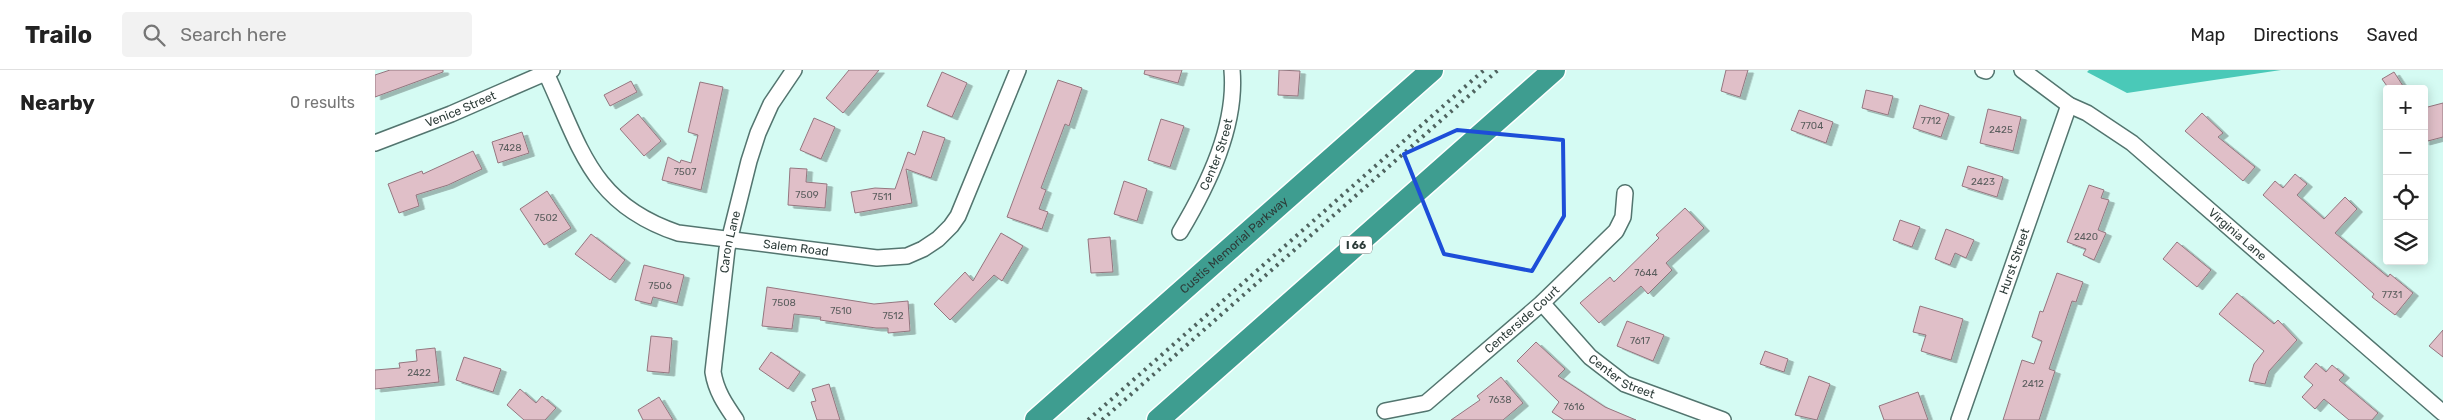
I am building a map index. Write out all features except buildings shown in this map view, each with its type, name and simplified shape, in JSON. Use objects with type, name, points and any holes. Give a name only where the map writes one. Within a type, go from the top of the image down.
[{"type":"highway","name":"Custis Memorial Parkway","points":[[1036,420],[1432,70]]},
{"type":"highway","name":"I 66","points":[[1158,420],[1554,70]]},
{"type":"street","name":"Caron Lane","points":[[736,420],[721,399],[715,386],[713,372],[727,249],[731,240],[749,161],[758,133],[771,104],[794,70]]},
{"type":"street","name":"Salem Road","points":[[549,71],[589,165],[605,188],[619,203],[655,225],[678,232],[731,240],[877,258],[907,256],[923,249],[938,239],[958,216],[1018,70]]},
{"type":"street","name":"Center Street","points":[[1180,232],[1201,196],[1215,162],[1232,98],[1232,70]]},
{"type":"street","name":"Virginia Lane","points":[[2021,70],[2069,104],[2102,123],[2145,154],[2443,413]]},
{"type":"street","name":"Venice Street","points":[[375,144],[549,71]]},
{"type":"street","name":"Hurst Street","points":[[1959,420],[2069,104]]},
{"type":"street","name":"Centerside Court","points":[[1385,410],[1426,403],[1542,303],[1616,232],[1623,217],[1625,193]]},
{"type":"street","name":"Center Street","points":[[1542,303],[1590,357],[1625,384],[1723,420]]},
{"type":"highlighted area","points":[[1457,130],[1563,140],[1564,216],[1532,271],[1444,254],[1404,154]]},
{"type":"green space","points":[[2089,70],[2281,70],[2127,93],[2087,72]]},
{"type":"railway","points":[[1088,420],[1484,70]]},
{"type":"railway","points":[[1102,420],[1498,70]]}]
